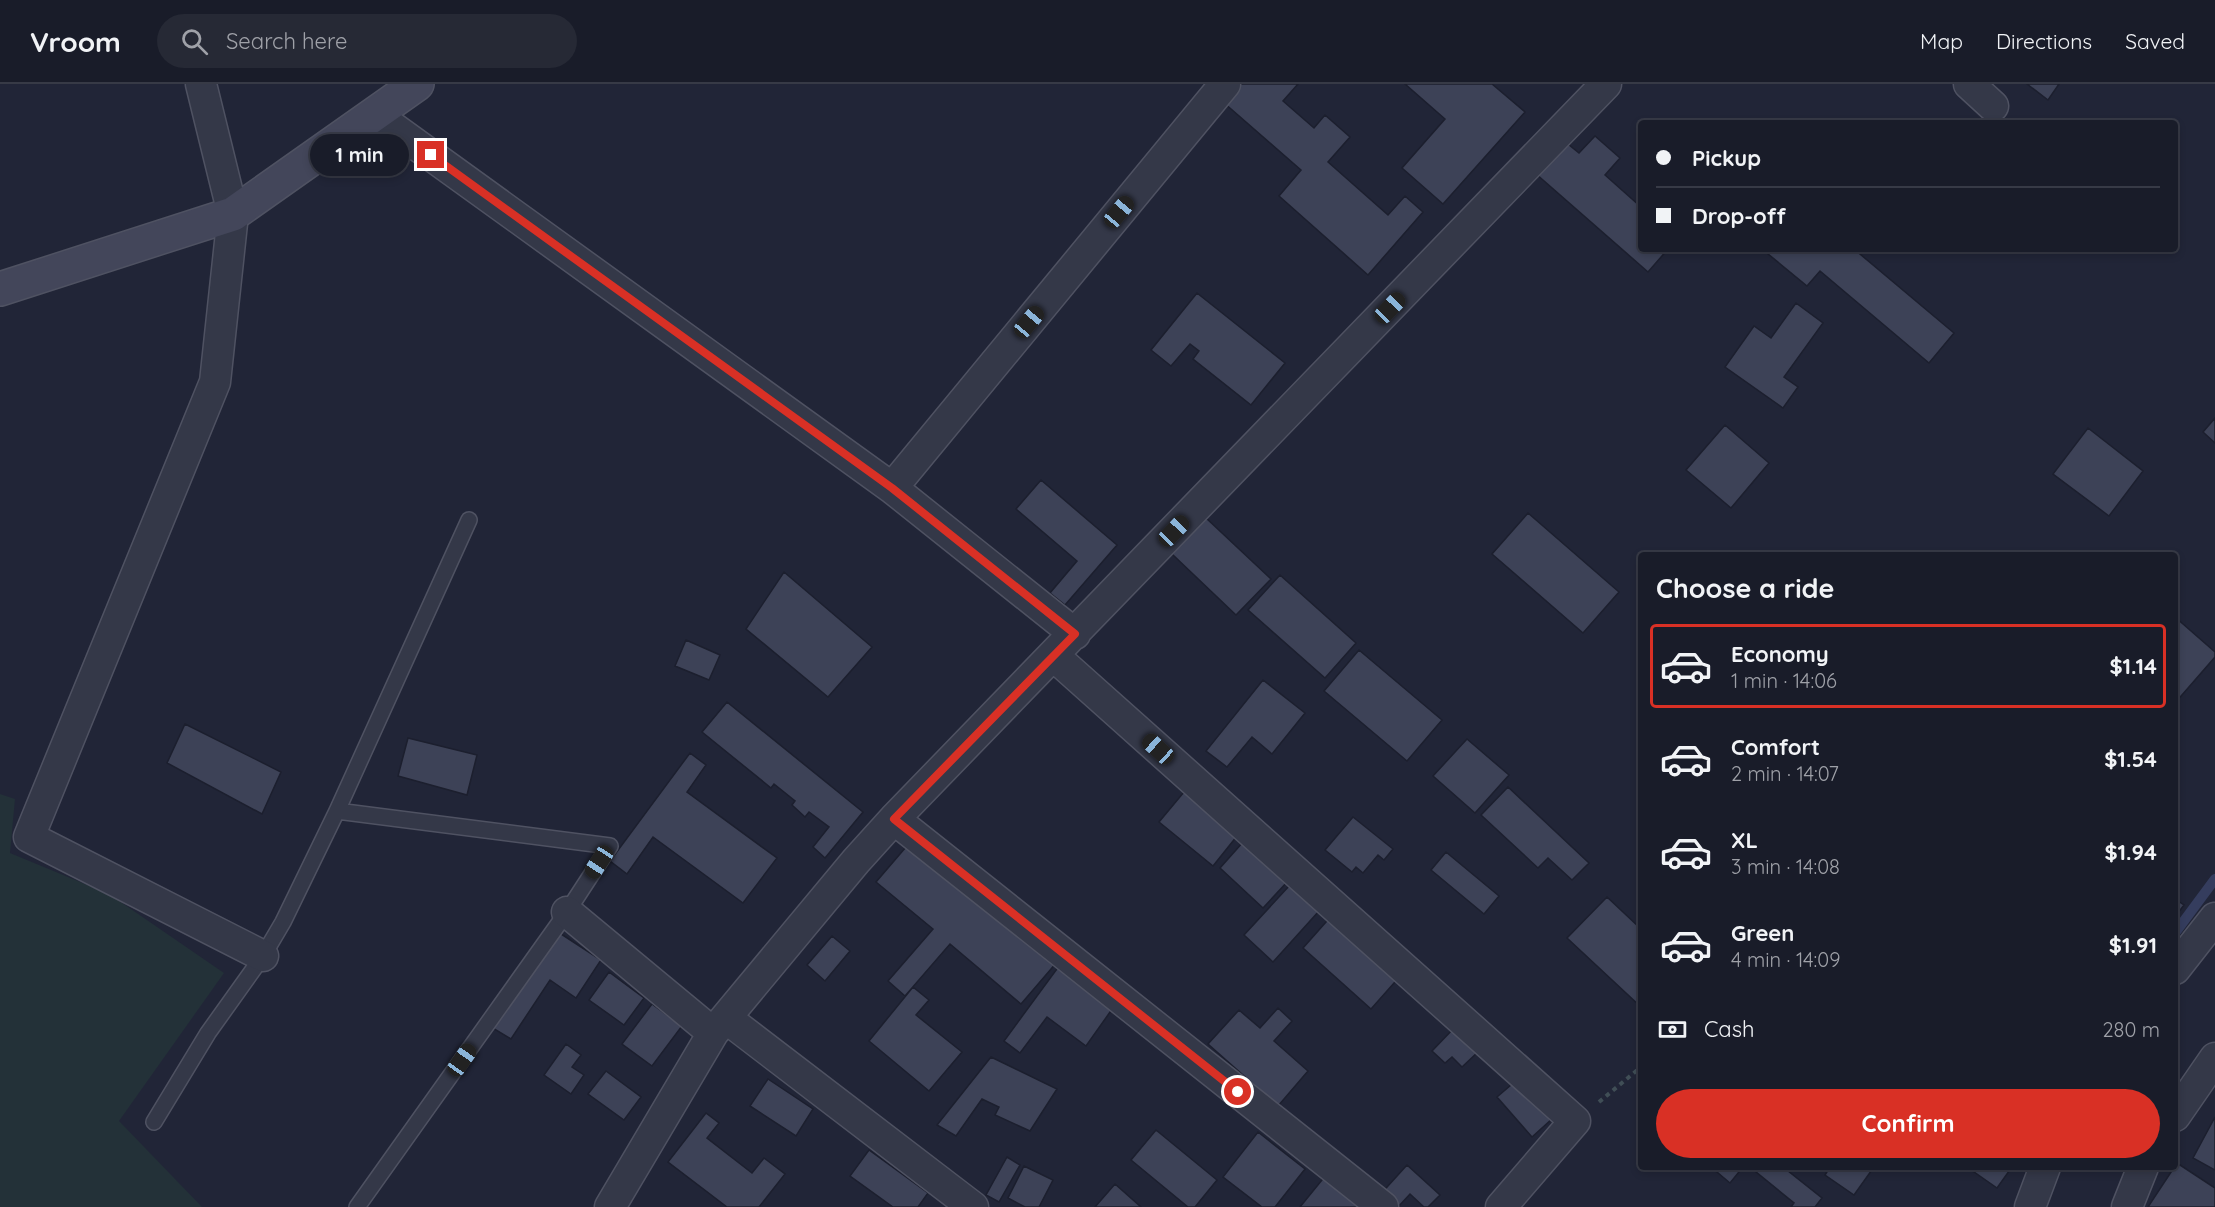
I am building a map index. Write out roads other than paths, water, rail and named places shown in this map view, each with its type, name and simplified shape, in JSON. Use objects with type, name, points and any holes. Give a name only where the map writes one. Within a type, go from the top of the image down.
[{"type":"street","points":[[201,84],[233,214],[215,382],[29,837],[263,956]]},
{"type":"street","points":[[0,289],[233,214],[417,84]]},
{"type":"street","points":[[892,488],[1225,84]]},
{"type":"street","points":[[610,1207],[720,1025],[856,861],[894,819],[1606,84]]},
{"type":"street","points":[[1969,84],[1993,106]]},
{"type":"street","points":[[374,114],[892,488],[1075,634]]},
{"type":"street","points":[[1054,656],[1575,1121],[1501,1207]]},
{"type":"street","points":[[894,819],[1383,1207]]},
{"type":"street","points":[[567,912],[974,1207]]},
{"type":"street","points":[[2178,965],[2215,918]]},
{"type":"street","points":[[2178,1112],[2215,1058]]},
{"type":"street","points":[[2030,1207],[2044,1170]]},
{"type":"street","points":[[2127,1207],[2142,1170]]},
{"type":"lane","points":[[154,1122],[208,1033],[263,956],[283,922],[337,811],[469,520]]},
{"type":"lane","points":[[337,811],[610,846],[567,912],[357,1207]]},
{"type":"waterway","points":[[2178,929],[2215,879]]}]
